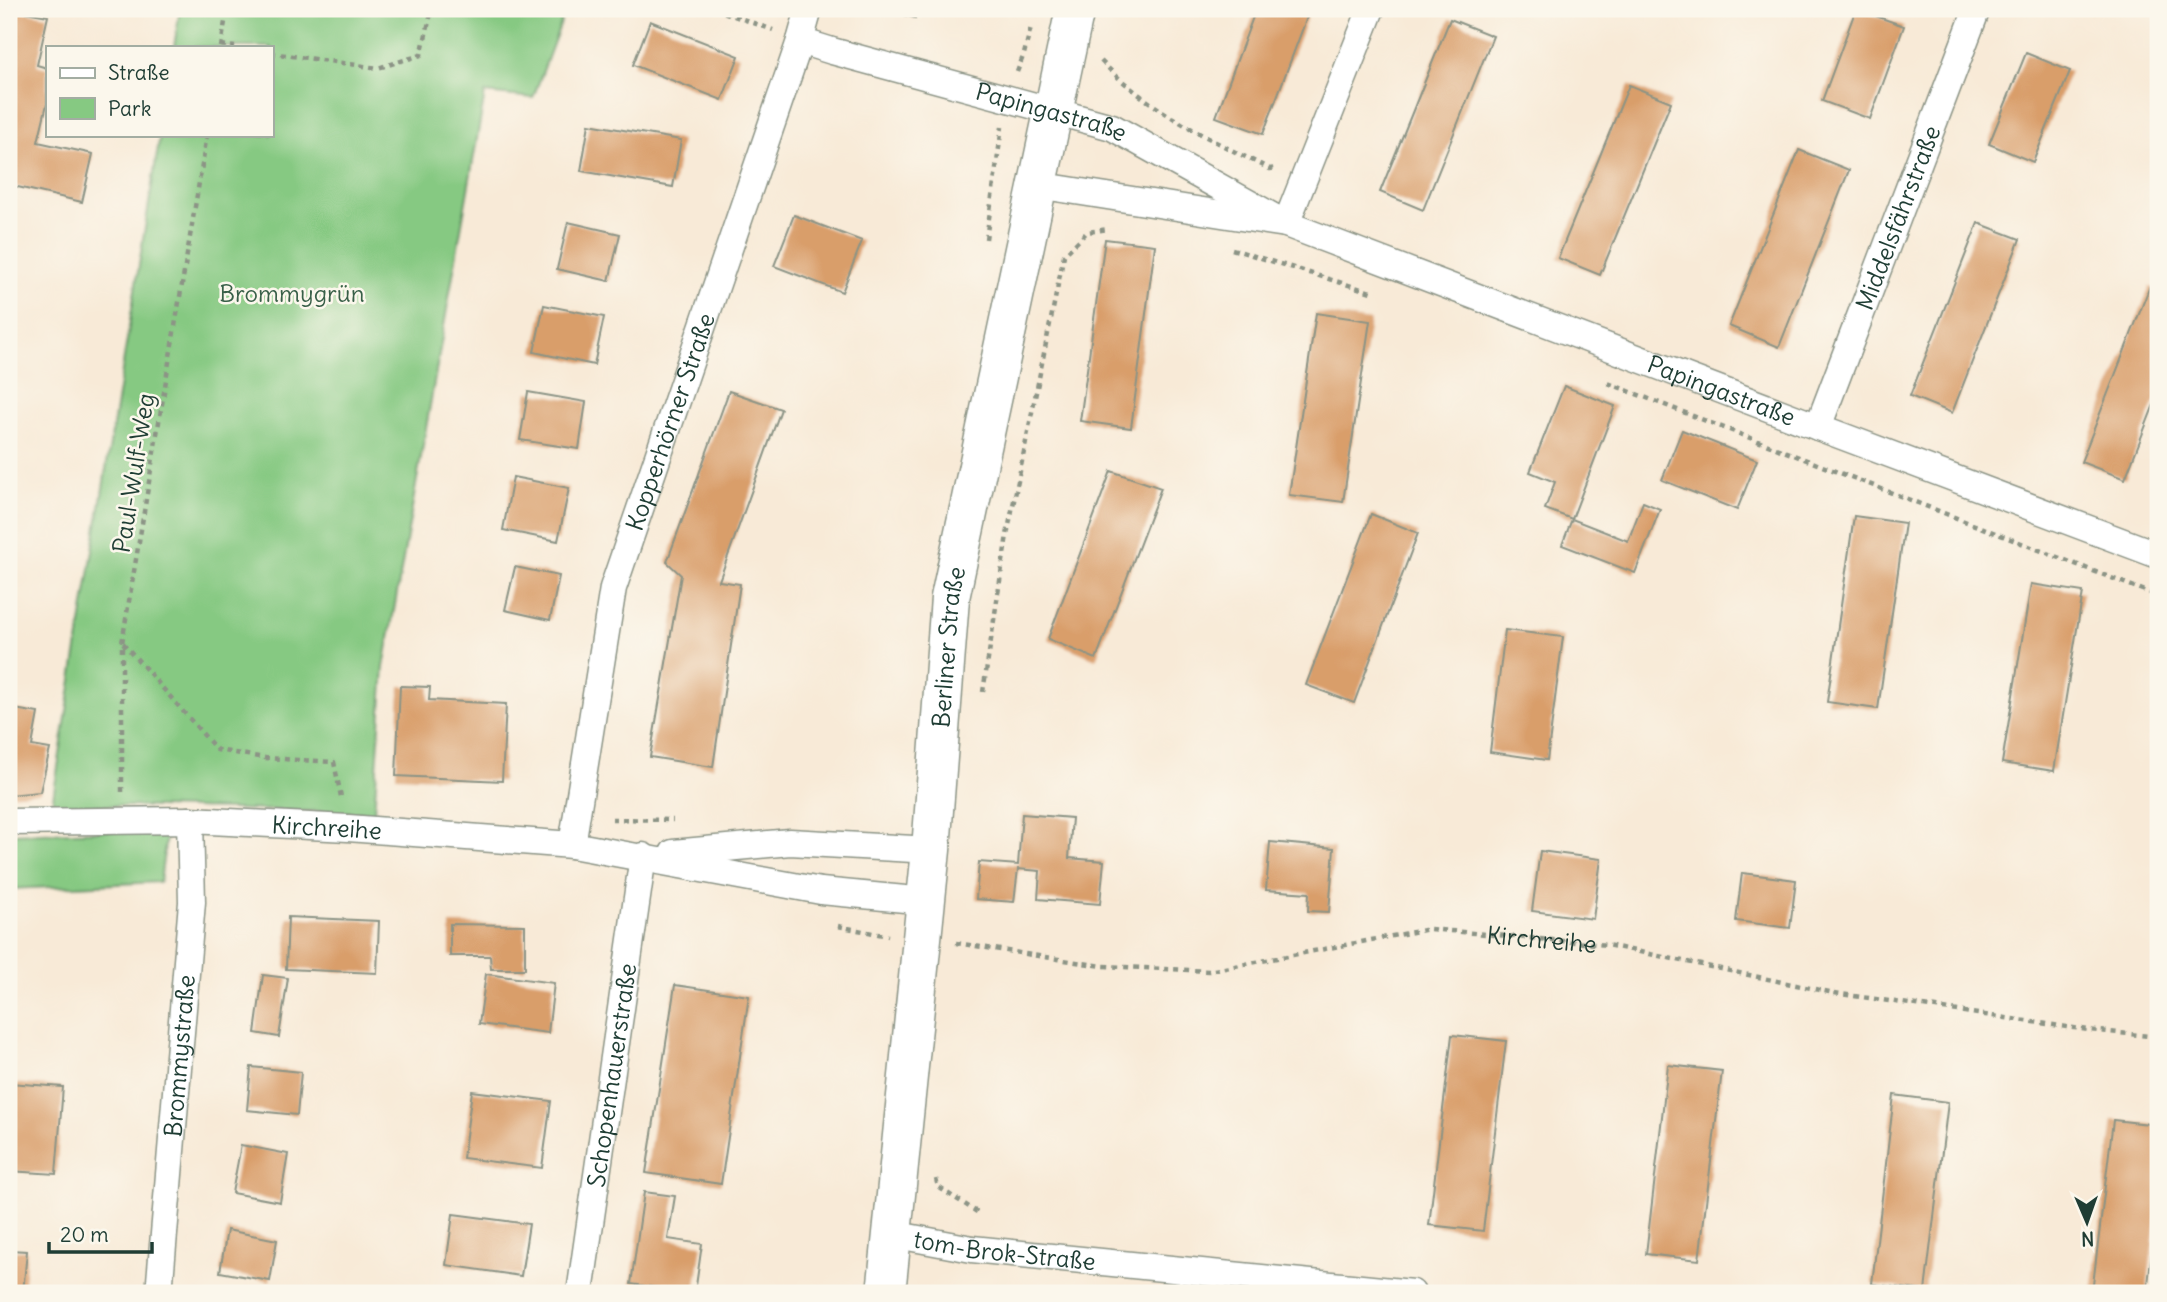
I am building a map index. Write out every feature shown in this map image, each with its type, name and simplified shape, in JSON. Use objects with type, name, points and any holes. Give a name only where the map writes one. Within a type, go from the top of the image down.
[{"type":"main road","name":"Berliner Straße","points":[[886,1293],[931,850],[950,598],[1075,9]]},
{"type":"street","name":"Kopperhörner Straße","points":[[572,845],[614,588],[800,41],[808,9]]},
{"type":"street","points":[[1286,223],[1371,9]]},
{"type":"street","name":"Middelsfährstraße","points":[[1818,427],[1978,9]]},
{"type":"street","name":"Papingastraße","points":[[800,41],[1112,127],[1286,223],[2158,555]]},
{"type":"street","name":"Papingastraße","points":[[1037,185],[1286,223]]},
{"type":"street","name":"Kirchreihe","points":[[9,822],[190,820],[348,828],[572,845],[821,891],[924,920]]},
{"type":"street","name":"Brommystraße","points":[[159,1293],[192,902],[190,820]]},
{"type":"street","name":"Kirchreihe","points":[[643,856],[790,842],[931,850]]},
{"type":"street","name":"Schopenhauerstraße","points":[[580,1293],[643,856]]},
{"type":"street","name":"tom-Brok-Straße","points":[[892,1234],[972,1249],[1412,1293]]},
{"type":"path","points":[[221,46],[227,9]]},
{"type":"path","points":[[273,53],[378,68],[421,55],[432,9]]},
{"type":"path","points":[[715,9],[800,41]]},
{"type":"path","points":[[1127,87],[1188,129],[1270,170],[1282,166]]},
{"type":"path","name":"Paul-Wulf-Weg","points":[[122,820],[122,643],[207,136]]},
{"type":"path","points":[[982,698],[1007,535],[1064,255],[1087,232],[1112,228]]},
{"type":"path","points":[[1228,248],[1372,293]]},
{"type":"path","points":[[1599,380],[2158,596]]},
{"type":"path","points":[[122,643],[217,750],[265,758],[334,762],[348,828]]},
{"type":"path","name":"Kirchreihe","points":[[924,920],[1102,966],[1209,971],[1430,929],[1607,945],[1834,993],[2088,1030],[2158,1037]]},
{"type":"path","points":[[935,1173],[938,1187],[977,1212]]},
{"type":"green space","name":"Brommygrün","points":[[180,9],[566,9],[533,98],[485,93],[384,667],[374,813],[52,804],[160,136],[273,136],[273,46],[174,46]]},
{"type":"green space","points":[[167,829],[160,882],[9,889],[9,834]]},
{"type":"building","points":[[9,9],[48,16],[37,65],[46,68],[46,108],[38,142],[93,154],[82,202],[9,185]]},
{"type":"building","points":[[883,9],[917,9],[915,18]]},
{"type":"building","points":[[1256,9],[1310,9],[1263,134],[1216,117]]},
{"type":"building","points":[[1856,9],[1904,26],[1870,119],[1822,101]]},
{"type":"building","points":[[1450,19],[1493,36],[1423,210],[1380,192]]},
{"type":"building","points":[[650,21],[739,56],[722,100],[633,65]]},
{"type":"building","points":[[2026,53],[2070,71],[2033,162],[1989,144]]},
{"type":"building","points":[[1629,85],[1671,102],[1600,275],[1558,258]]},
{"type":"building","points":[[589,124],[681,140],[673,187],[581,171]]},
{"type":"building","points":[[1799,150],[1849,170],[1779,347],[1729,326]]},
{"type":"building","points":[[794,215],[862,241],[842,292],[774,266]]},
{"type":"building","points":[[568,222],[620,234],[609,281],[557,269]]},
{"type":"building","points":[[1978,223],[2020,239],[1952,413],[1910,396]]},
{"type":"building","points":[[1105,239],[1155,245],[1131,428],[1080,421]]},
{"type":"building","points":[[2150,286],[2158,289],[2158,394],[2125,479],[2081,462]]},
{"type":"building","points":[[544,305],[604,317],[594,365],[534,352]]},
{"type":"building","points":[[1316,313],[1370,321],[1343,502],[1289,495]]},
{"type":"building","points":[[1564,386],[1615,406],[1572,519],[1545,509],[1555,482],[1530,472]]},
{"type":"building","points":[[729,391],[781,409],[719,581],[740,584],[713,767],[650,757],[681,575],[667,562]]},
{"type":"building","points":[[528,392],[586,402],[579,449],[520,440]]},
{"type":"building","points":[[1682,430],[1757,460],[1737,510],[1662,480]]},
{"type":"building","points":[[1111,471],[1161,488],[1096,659],[1048,639]]},
{"type":"building","points":[[513,477],[569,488],[558,541],[503,530]]},
{"type":"building","points":[[1643,502],[1660,509],[1635,573],[1562,545],[1572,519],[1628,541]]},
{"type":"building","points":[[1371,514],[1418,533],[1354,703],[1306,685]]},
{"type":"building","points":[[1854,516],[1905,523],[1878,709],[1827,702]]},
{"type":"building","points":[[515,567],[559,576],[550,620],[505,610]]},
{"type":"building","points":[[2031,584],[2083,592],[2054,771],[2002,763]]},
{"type":"building","points":[[1505,630],[1563,637],[1547,760],[1490,752]]},
{"type":"building","points":[[400,686],[430,687],[429,700],[506,704],[502,781],[396,776]]},
{"type":"building","points":[[9,708],[38,713],[32,746],[50,749],[40,792],[9,795]]},
{"type":"building","points":[[1022,814],[1072,818],[1069,858],[1104,861],[1100,904],[1038,899],[1040,871],[1018,869],[1014,902],[976,899],[979,862],[1018,865]]},
{"type":"building","points":[[1270,842],[1334,848],[1329,912],[1308,911],[1309,893],[1266,890]]},
{"type":"building","points":[[1540,851],[1601,859],[1593,919],[1532,911]]},
{"type":"building","points":[[1742,873],[1796,880],[1790,928],[1736,921]]},
{"type":"building","points":[[288,917],[379,921],[377,973],[286,969]]},
{"type":"building","points":[[450,924],[525,925],[525,969],[491,969],[490,956],[450,956]]},
{"type":"building","points":[[486,974],[554,983],[548,1033],[479,1024]]},
{"type":"building","points":[[263,975],[288,978],[279,1037],[255,1033]]},
{"type":"building","points":[[675,985],[749,996],[721,1184],[646,1173]]},
{"type":"building","points":[[1452,1035],[1506,1041],[1483,1231],[1429,1225]]},
{"type":"building","points":[[1668,1065],[1722,1071],[1699,1260],[1646,1254]]},
{"type":"building","points":[[251,1067],[301,1072],[297,1115],[247,1110]]},
{"type":"building","points":[[9,1083],[63,1087],[56,1174],[9,1171]]},
{"type":"building","points":[[472,1091],[551,1101],[542,1168],[463,1158]]},
{"type":"building","points":[[1894,1095],[1948,1102],[1925,1291],[1872,1284]]},
{"type":"building","points":[[2113,1120],[2158,1125],[2158,1198],[2147,1293],[2092,1293]]},
{"type":"building","points":[[241,1145],[288,1154],[280,1202],[232,1193]]},
{"type":"building","points":[[644,1192],[675,1196],[668,1239],[702,1244],[695,1293],[631,1284]]},
{"type":"building","points":[[453,1214],[529,1224],[521,1276],[446,1265]]},
{"type":"building","points":[[227,1230],[277,1240],[270,1281],[220,1272]]},
{"type":"building","points":[[9,1250],[27,1251],[23,1293],[9,1293]]}]
